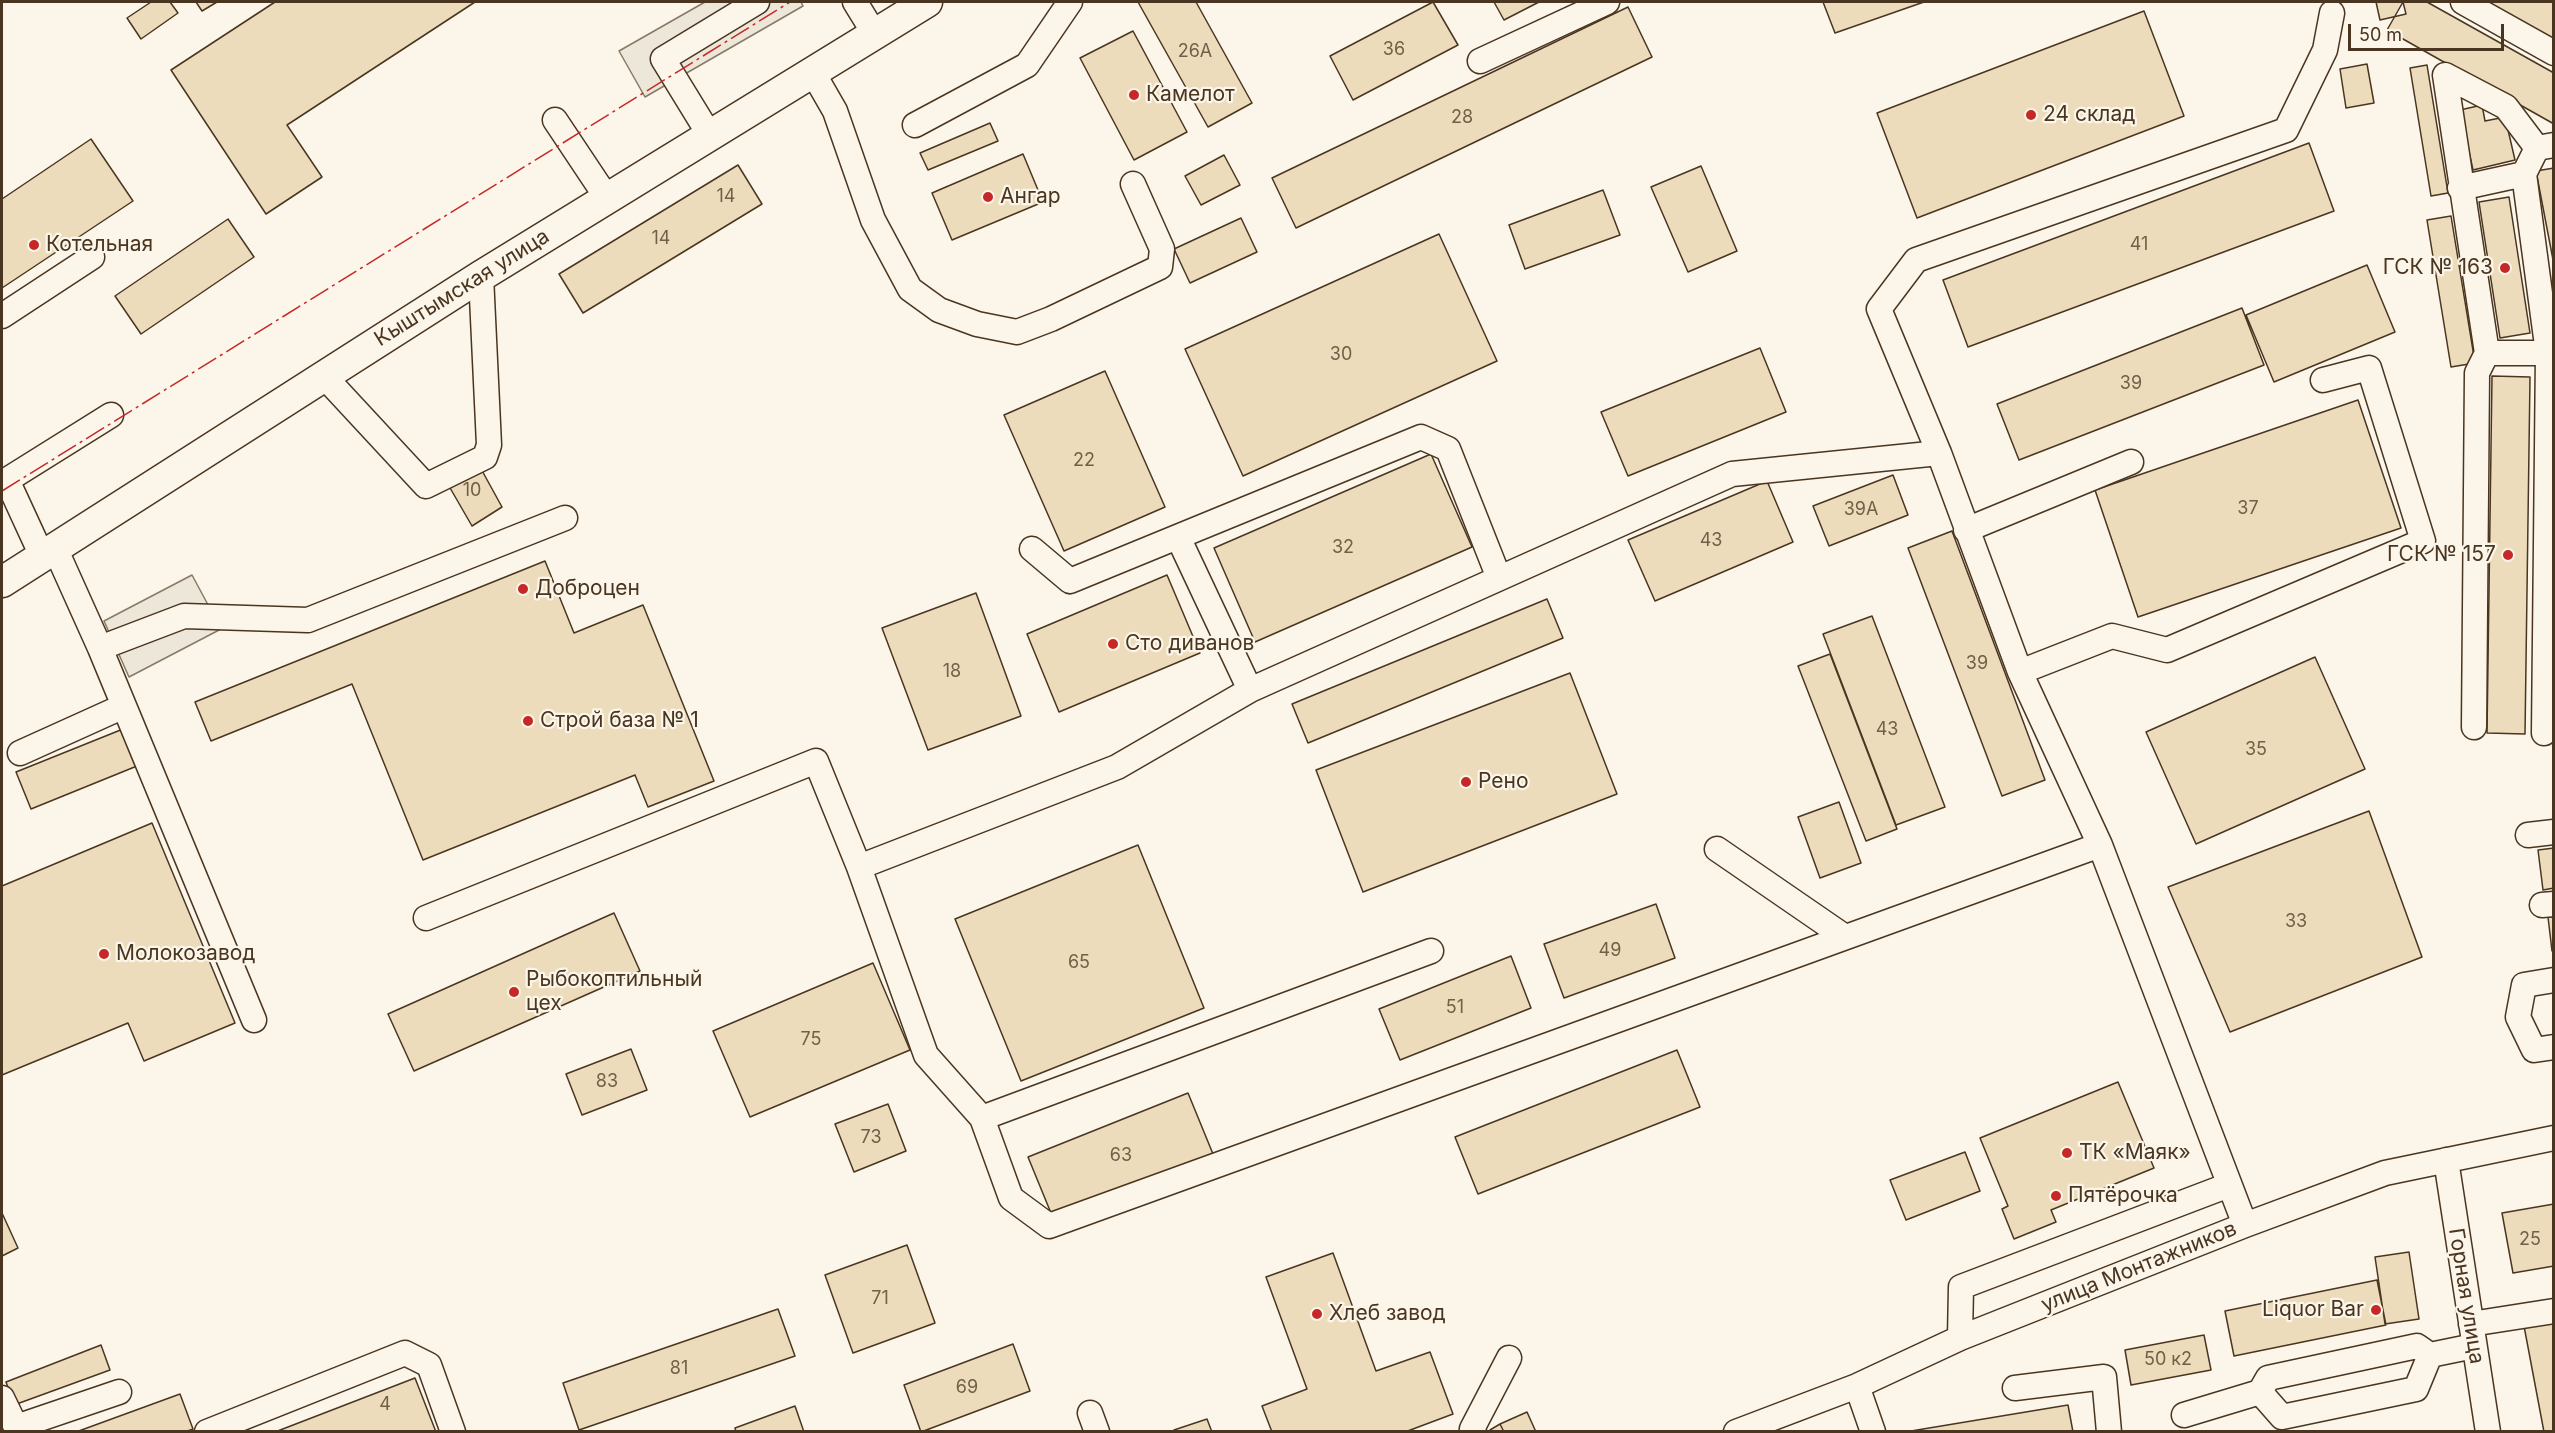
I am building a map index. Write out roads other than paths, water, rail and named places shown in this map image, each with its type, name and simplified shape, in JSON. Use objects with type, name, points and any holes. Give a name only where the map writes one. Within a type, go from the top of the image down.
[{"type":"main road","name":"Кыштымская улица","points":[[2,582],[323,375],[709,134],[927,2]]},
{"type":"street","points":[[709,134],[663,59],[757,2]]},
{"type":"street","points":[[855,2],[874,33]]},
{"type":"street","points":[[915,125],[1027,65],[1070,2]]},
{"type":"street","points":[[1480,61],[1607,2]]},
{"type":"street","points":[[2463,2],[2553,53]]},
{"type":"street","points":[[2245,1225],[2100,845],[2020,672],[1939,453],[1879,309],[1916,260],[2286,130],[2325,50],[2332,13]]},
{"type":"street","points":[[812,71],[835,111],[873,220],[910,289],[939,310],[978,324],[1017,332],[1051,319],[1160,267],[1162,249],[1132,184]]},
{"type":"street","points":[[2460,188],[2524,174],[2545,146],[2506,107],[2445,75],[2460,188],[2487,353],[2477,373],[2474,727]]},
{"type":"street","points":[[555,120],[607,198]]},
{"type":"street","points":[[2524,174],[2548,353],[2544,733]]},
{"type":"street","points":[[2,316],[92,257]]},
{"type":"street","points":[[323,375],[426,486],[485,457],[489,445],[481,276]]},
{"type":"street","points":[[2487,353],[2548,353]]},
{"type":"street","points":[[2020,672],[2112,636],[2167,650],[2423,541],[2369,368],[2323,380]]},
{"type":"street","points":[[111,415],[4,474],[100,648],[254,1020]]},
{"type":"street","points":[[1032,549],[1071,581],[1420,437],[1448,449],[1499,578]]},
{"type":"street","points":[[859,867],[1117,767],[1250,690],[1732,474],[1939,453]]},
{"type":"street","points":[[1966,530],[2131,462]]},
{"type":"street","points":[[100,648],[184,615],[308,620],[565,518]]},
{"type":"street","points":[[1178,537],[1250,690]]},
{"type":"street","points":[[20,753],[124,706]]},
{"type":"street","points":[[426,918],[816,761],[859,867],[926,1055],[982,1118],[1011,1198],[1049,1226],[2100,845]]},
{"type":"street","points":[[2528,835],[2553,832]]},
{"type":"street","points":[[1717,849],[1845,937]]},
{"type":"street","points":[[982,1118],[1431,951]]},
{"type":"street","points":[[2553,980],[2524,985],[2518,1017],[2534,1050],[2553,1047]]},
{"type":"street","name":"улица Монтажников","points":[[1736,1431],[1857,1386],[1960,1338],[2245,1225],[2385,1173],[2553,1138]]},
{"type":"street","name":"Горная улица","points":[[2446,1160],[2488,1431]]},
{"type":"street","points":[[1960,1338],[1961,1287],[2229,1185]]},
{"type":"street","points":[[2260,1392],[2282,1417],[2416,1389],[2430,1355],[2472,1335],[2553,1311]]},
{"type":"street","points":[[2184,1414],[2260,1392],[2268,1378],[2279,1375],[2417,1346],[2430,1355]]},
{"type":"street","points":[[207,1431],[405,1353],[429,1365],[453,1431]]},
{"type":"street","points":[[1474,1431],[1472,1429],[1509,1358]]},
{"type":"street","points":[[2015,1388],[2104,1377],[2109,1431]]},
{"type":"street","points":[[1857,1386],[1873,1431]]},
{"type":"street","points":[[2,1398],[16,1427],[119,1392]]},
{"type":"place","name":"Камелот","points":[[1134,95]]},
{"type":"place","name":"24 склад","points":[[2031,115]]},
{"type":"place","name":"Ангар","points":[[988,197]]},
{"type":"place","name":"Котельная","points":[[34,245]]},
{"type":"place","name":"ГСК № 163","points":[[2505,268]]},
{"type":"place","name":"ГСК № 157","points":[[2508,555]]},
{"type":"place","name":"Доброцен","points":[[523,589]]},
{"type":"place","name":"Сто диванов","points":[[1113,644]]},
{"type":"place","name":"Строй база № 1","points":[[528,721]]},
{"type":"place","name":"Рено","points":[[1466,782]]},
{"type":"place","name":"Молокозавод","points":[[104,954]]},
{"type":"place","name":"Рыбокоптильный цех","points":[[514,992]]},
{"type":"place","name":"ТК «Маяк»","points":[[2067,1153]]},
{"type":"place","name":"Пятёрочка","points":[[2056,1196]]},
{"type":"place","name":"Liquor Bar","points":[[2376,1310]]},
{"type":"place","name":"Хлеб завод","points":[[1317,1314]]}]
